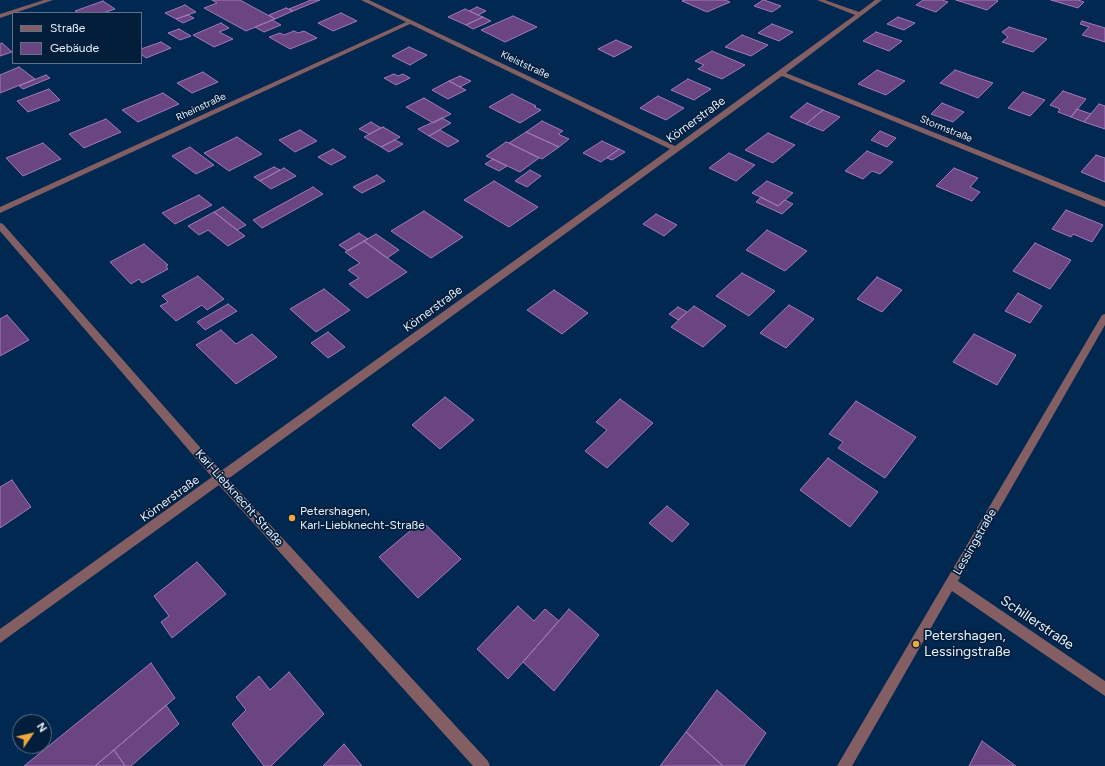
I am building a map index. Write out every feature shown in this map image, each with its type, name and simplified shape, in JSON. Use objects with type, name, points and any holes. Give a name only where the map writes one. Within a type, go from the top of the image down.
[{"type":"street","points":[[12,12],[50,0]]},
{"type":"street","name":"Kleiststraße","points":[[364,0],[676,149]]},
{"type":"street","points":[[820,0],[859,14]]},
{"type":"street","name":"Körnerstraße","points":[[0,637],[780,74],[859,14],[880,0]]},
{"type":"street","points":[[0,16],[12,12]]},
{"type":"street","name":"Rheinstraße","points":[[0,210],[411,22]]},
{"type":"street","name":"Stormstraße","points":[[780,74],[1105,204]]},
{"type":"street","name":"Karl-Liebknecht-Straße","points":[[0,226],[220,478],[482,766]]},
{"type":"street","name":"Lessingstraße","points":[[844,766],[1105,317]]},
{"type":"street","name":"Schillerstraße","points":[[951,583],[1105,689]]},
{"type":"building","points":[[212,0],[240,0],[275,19],[246,31],[204,8],[217,3]]},
{"type":"building","points":[[311,0],[320,0],[293,11],[289,9]]},
{"type":"building","points":[[725,0],[730,2],[707,12],[682,1]]},
{"type":"building","points":[[763,0],[781,6],[772,12],[754,6]]},
{"type":"building","points":[[923,0],[942,0],[948,2],[936,12],[916,5]]},
{"type":"building","points":[[956,0],[997,0],[998,1],[987,10]]},
{"type":"building","points":[[1051,0],[1078,0],[1084,2],[1078,8]]},
{"type":"building","points":[[103,1],[115,9],[106,12],[75,11]]},
{"type":"building","points":[[185,5],[196,12],[176,19],[165,13]]},
{"type":"building","points":[[477,7],[486,11],[478,15],[469,11]]},
{"type":"building","points":[[286,8],[293,11],[275,19],[269,15]]},
{"type":"building","points":[[465,9],[483,17],[466,25],[448,17]]},
{"type":"building","points":[[341,13],[357,21],[333,31],[318,23]]},
{"type":"building","points":[[188,15],[194,18],[183,23],[176,19]]},
{"type":"building","points":[[513,16],[537,27],[505,42],[481,30]]},
{"type":"building","points":[[483,17],[491,21],[473,29],[466,25]]},
{"type":"building","points":[[898,17],[915,23],[904,30],[887,24]]},
{"type":"building","points":[[272,20],[281,25],[264,32],[255,27]]},
{"type":"building","points":[[1082,21],[1105,28],[1105,42],[1082,35],[1089,27],[1080,24]]},
{"type":"building","points":[[221,23],[229,28],[219,32],[233,39],[214,47],[193,35]]},
{"type":"building","points":[[772,24],[793,32],[779,41],[758,33]]},
{"type":"building","points":[[1009,27],[1047,39],[1033,52],[1002,42],[1008,37],[1002,32]]},
{"type":"building","points":[[179,29],[191,36],[180,40],[168,33]]},
{"type":"building","points":[[294,31],[298,33],[304,31],[317,38],[290,49],[269,37],[280,33],[284,35]]},
{"type":"building","points":[[876,32],[902,41],[889,51],[863,41]]},
{"type":"building","points":[[742,35],[768,45],[751,56],[725,47]]},
{"type":"building","points":[[616,40],[632,47],[614,57],[598,49]]},
{"type":"building","points":[[161,42],[171,48],[146,58],[142,55],[142,49]]},
{"type":"building","points":[[2,43],[12,52],[0,56],[0,44]]},
{"type":"building","points":[[409,47],[427,55],[410,65],[392,56]]},
{"type":"building","points":[[712,51],[745,65],[722,79],[698,69],[704,65],[695,61]]},
{"type":"building","points":[[19,67],[35,79],[0,93],[0,75]]},
{"type":"building","points":[[877,70],[905,81],[886,95],[858,84]]},
{"type":"building","points":[[955,70],[993,83],[978,98],[940,83]]},
{"type":"building","points":[[203,72],[218,82],[192,93],[177,83]]},
{"type":"building","points":[[394,74],[398,76],[403,74],[410,78],[396,85],[384,78]]},
{"type":"building","points":[[46,75],[50,78],[23,89],[19,86]]},
{"type":"building","points":[[460,76],[471,81],[460,87],[449,81]]},
{"type":"building","points":[[688,79],[711,89],[694,100],[671,90]]},
{"type":"building","points":[[449,81],[466,90],[448,99],[432,90]]},
{"type":"building","points":[[49,89],[60,100],[28,112],[17,101]]},
{"type":"building","points":[[1063,91],[1086,99],[1071,117],[1058,112],[1060,109],[1050,105]]},
{"type":"building","points":[[1023,92],[1045,100],[1030,116],[1008,108]]},
{"type":"building","points":[[163,93],[179,104],[138,122],[122,110]]},
{"type":"building","points":[[512,94],[541,110],[520,123],[489,107]]},
{"type":"building","points":[[658,96],[684,108],[666,120],[640,108]]},
{"type":"building","points":[[424,98],[451,114],[433,123],[406,107]]},
{"type":"building","points":[[807,103],[823,110],[806,124],[790,117]]},
{"type":"building","points":[[942,103],[964,112],[953,122],[931,114]]},
{"type":"building","points":[[1099,104],[1105,106],[1105,129],[1084,122]]},
{"type":"building","points":[[1077,109],[1091,114],[1084,122],[1071,117]]},
{"type":"building","points":[[823,110],[840,117],[823,131],[806,124]]},
{"type":"building","points":[[442,118],[451,123],[429,136],[418,129]]},
{"type":"building","points":[[106,119],[121,132],[84,148],[69,134]]},
{"type":"building","points":[[542,121],[563,131],[558,134],[569,139],[559,147],[526,132]]},
{"type":"building","points":[[371,122],[381,128],[369,134],[359,129]]},
{"type":"building","points":[[383,127],[400,137],[381,147],[364,137]]},
{"type":"building","points":[[300,130],[317,141],[295,152],[279,140]]},
{"type":"building","points":[[440,130],[459,141],[448,147],[429,136]]},
{"type":"building","points":[[880,131],[896,138],[887,147],[871,140]]},
{"type":"building","points":[[526,132],[559,147],[542,159],[509,143]]},
{"type":"building","points":[[768,133],[795,145],[773,163],[745,150]]},
{"type":"building","points":[[237,137],[262,154],[229,171],[204,153]]},
{"type":"building","points":[[395,140],[403,144],[389,152],[381,147]]},
{"type":"building","points":[[602,141],[619,149],[601,162],[583,153]]},
{"type":"building","points":[[506,142],[539,158],[520,172],[486,156]]},
{"type":"building","points":[[43,143],[61,159],[23,176],[6,158]]},
{"type":"building","points":[[190,147],[214,165],[196,174],[172,156]]},
{"type":"building","points":[[333,149],[346,157],[331,165],[318,157]]},
{"type":"building","points":[[619,149],[625,152],[612,160],[607,158]]},
{"type":"building","points":[[867,151],[893,162],[880,174],[872,171],[863,179],[845,171]]},
{"type":"building","points":[[729,153],[755,165],[736,181],[709,168]]},
{"type":"building","points":[[1096,155],[1105,158],[1105,182],[1081,172]]},
{"type":"building","points":[[493,159],[507,166],[499,171],[485,164]]},
{"type":"building","points":[[274,167],[280,170],[260,181],[254,177]]},
{"type":"building","points":[[284,168],[296,176],[271,189],[260,181]]},
{"type":"building","points":[[954,168],[978,178],[970,187],[980,192],[972,201],[936,186]]},
{"type":"building","points":[[530,170],[541,176],[527,187],[515,181]]},
{"type":"building","points":[[377,175],[385,181],[362,193],[353,187]]},
{"type":"building","points":[[494,181],[538,207],[509,227],[464,200]]},
{"type":"building","points":[[767,181],[793,193],[778,206],[752,193]]},
{"type":"building","points":[[313,187],[323,194],[262,228],[253,220]]},
{"type":"building","points":[[199,195],[212,205],[175,224],[162,213]]},
{"type":"building","points":[[761,197],[778,206],[785,200],[793,204],[782,214],[756,202]]},
{"type":"building","points":[[223,207],[246,225],[237,230],[214,212]]},
{"type":"building","points":[[1066,210],[1103,225],[1092,242],[1073,234],[1071,237],[1052,229]]},
{"type":"building","points":[[424,211],[463,237],[431,258],[391,231]]},
{"type":"building","points":[[214,212],[245,236],[228,246],[208,230],[199,235],[188,226]]},
{"type":"building","points":[[656,214],[677,225],[664,236],[643,224]]},
{"type":"building","points":[[767,230],[807,251],[785,271],[746,250]]},
{"type":"building","points":[[359,233],[368,239],[348,251],[339,245]]},
{"type":"building","points":[[376,234],[399,250],[387,258],[364,241]]},
{"type":"building","points":[[364,241],[407,272],[367,298],[349,284],[359,278],[348,270],[360,263],[345,252]]},
{"type":"building","points":[[1035,243],[1071,260],[1050,289],[1013,271]]},
{"type":"building","points":[[144,244],[168,265],[166,266],[168,269],[142,283],[139,279],[131,284],[110,262]]},
{"type":"building","points":[[742,273],[775,291],[749,316],[716,296]]},
{"type":"building","points":[[198,276],[224,299],[207,310],[202,305],[176,321],[160,306],[168,302],[162,296]]},
{"type":"building","points":[[877,277],[902,290],[882,312],[857,299]]},
{"type":"building","points":[[324,289],[350,310],[316,332],[290,309]]},
{"type":"building","points":[[554,290],[588,313],[562,334],[527,310]]},
{"type":"building","points":[[1018,293],[1042,306],[1030,323],[1005,311]]},
{"type":"building","points":[[228,304],[237,311],[205,330],[197,322]]},
{"type":"building","points":[[789,305],[814,319],[786,348],[760,333]]},
{"type":"building","points":[[694,306],[726,326],[703,347],[671,327]]},
{"type":"building","points":[[678,307],[687,312],[678,320],[669,314]]},
{"type":"building","points":[[7,315],[29,340],[0,356],[0,319]]},
{"type":"building","points":[[221,330],[236,344],[252,334],[277,357],[236,384],[196,345]]},
{"type":"building","points":[[328,332],[345,347],[328,358],[311,343]]},
{"type":"building","points":[[974,334],[1016,355],[997,385],[953,362]]},
{"type":"building","points":[[445,397],[474,420],[440,449],[412,425]]},
{"type":"building","points":[[620,399],[653,423],[607,468],[585,451],[607,430],[596,422]]},
{"type":"building","points":[[856,401],[916,437],[885,478],[838,448],[843,442],[829,434]]},
{"type":"building","points":[[828,458],[878,492],[850,527],[800,490]]},
{"type":"building","points":[[12,480],[31,507],[0,528],[0,487]]},
{"type":"building","points":[[667,506],[689,524],[672,542],[649,523]]},
{"type":"building","points":[[422,521],[461,559],[418,598],[379,557]]},
{"type":"building","points":[[197,562],[226,594],[172,638],[161,622],[169,616],[154,596]]},
{"type":"building","points":[[518,606],[534,621],[545,609],[559,621],[508,679],[477,649]]},
{"type":"building","points":[[569,609],[599,635],[554,691],[523,662]]},
{"type":"building","points":[[151,663],[175,698],[95,766],[24,766],[39,754],[52,754],[52,743]]},
{"type":"building","points":[[289,672],[324,714],[271,766],[264,766],[232,724],[246,710],[236,697],[259,676],[270,690]]},
{"type":"building","points":[[717,690],[766,733],[744,766],[723,766],[686,732]]},
{"type":"building","points":[[166,705],[179,724],[131,766],[125,766],[114,750]]},
{"type":"building","points":[[686,732],[723,766],[660,766]]},
{"type":"building","points":[[982,741],[1016,766],[969,766]]},
{"type":"building","points":[[344,744],[362,766],[323,766]]},
{"type":"building","points":[[114,750],[125,766],[95,766]]},
{"type":"place","name":"Petershagen, Karl-Liebknecht-Straße","points":[[292,518]]},
{"type":"place","name":"Petershagen, Lessingstraße","points":[[916,644]]}]
